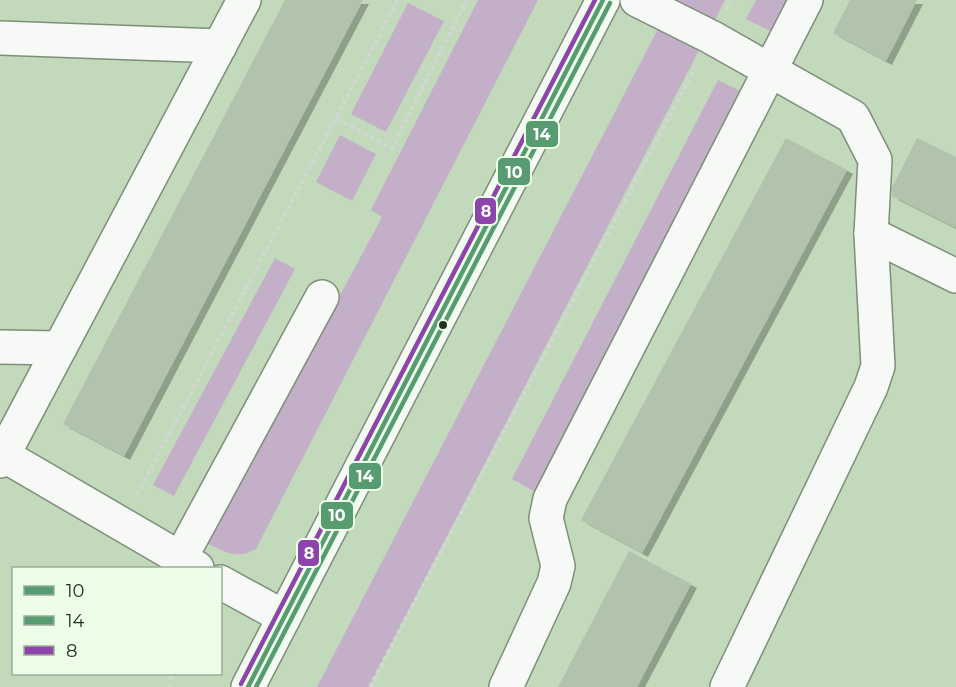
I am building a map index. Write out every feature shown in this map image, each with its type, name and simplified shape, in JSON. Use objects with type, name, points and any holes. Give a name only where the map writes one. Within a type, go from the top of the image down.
[{"type":"main road","points":[[244,0],[2,458],[189,564],[322,297]]},
{"type":"main road","points":[[248,687],[603,0]]},
{"type":"main road","points":[[637,0],[711,37],[853,117],[875,160],[871,234],[878,366],[871,387],[727,687]]},
{"type":"main road","points":[[506,687],[554,584],[558,566],[546,518],[550,499],[806,0]]},
{"type":"main road","points":[[0,38],[220,46]]},
{"type":"main road","points":[[871,234],[956,276]]},
{"type":"main road","points":[[0,347],[60,348]]},
{"type":"main road","points":[[222,583],[284,617]]},
{"type":"path","points":[[121,525],[399,0]]},
{"type":"path","points":[[337,119],[392,148],[467,0]]},
{"type":"path","points":[[370,687],[731,0]]},
{"type":"shaded area","points":[[478,0],[538,0],[256,549],[243,554],[231,554],[207,543],[382,217],[371,210]]},
{"type":"shaded area","points":[[673,0],[725,0],[369,687],[317,687]]},
{"type":"shaded area","points":[[756,0],[791,0],[774,33],[746,19]]},
{"type":"shaded area","points":[[408,3],[444,21],[386,132],[351,114]]},
{"type":"shaded area","points":[[718,80],[746,94],[539,494],[512,479]]},
{"type":"shaded area","points":[[340,135],[376,154],[352,201],[316,182]]},
{"type":"shaded area","points":[[275,258],[295,269],[174,496],[153,485]]},
{"type":"building","points":[[285,0],[363,0],[124,456],[63,424]]},
{"type":"building","points":[[850,0],[917,0],[886,61],[833,33]]},
{"type":"building","points":[[786,138],[847,170],[642,553],[581,520]]},
{"type":"building","points":[[917,138],[956,157],[956,228],[892,196],[892,188]]},
{"type":"building","points":[[629,551],[691,584],[637,687],[558,687]]},
{"type":"transit line","name":"8","points":[[241,684],[595,0]]},
{"type":"transit line","name":"10","points":[[248,687],[603,0]]},
{"type":"transit line","name":"14","points":[[256,687],[610,3]]}]
